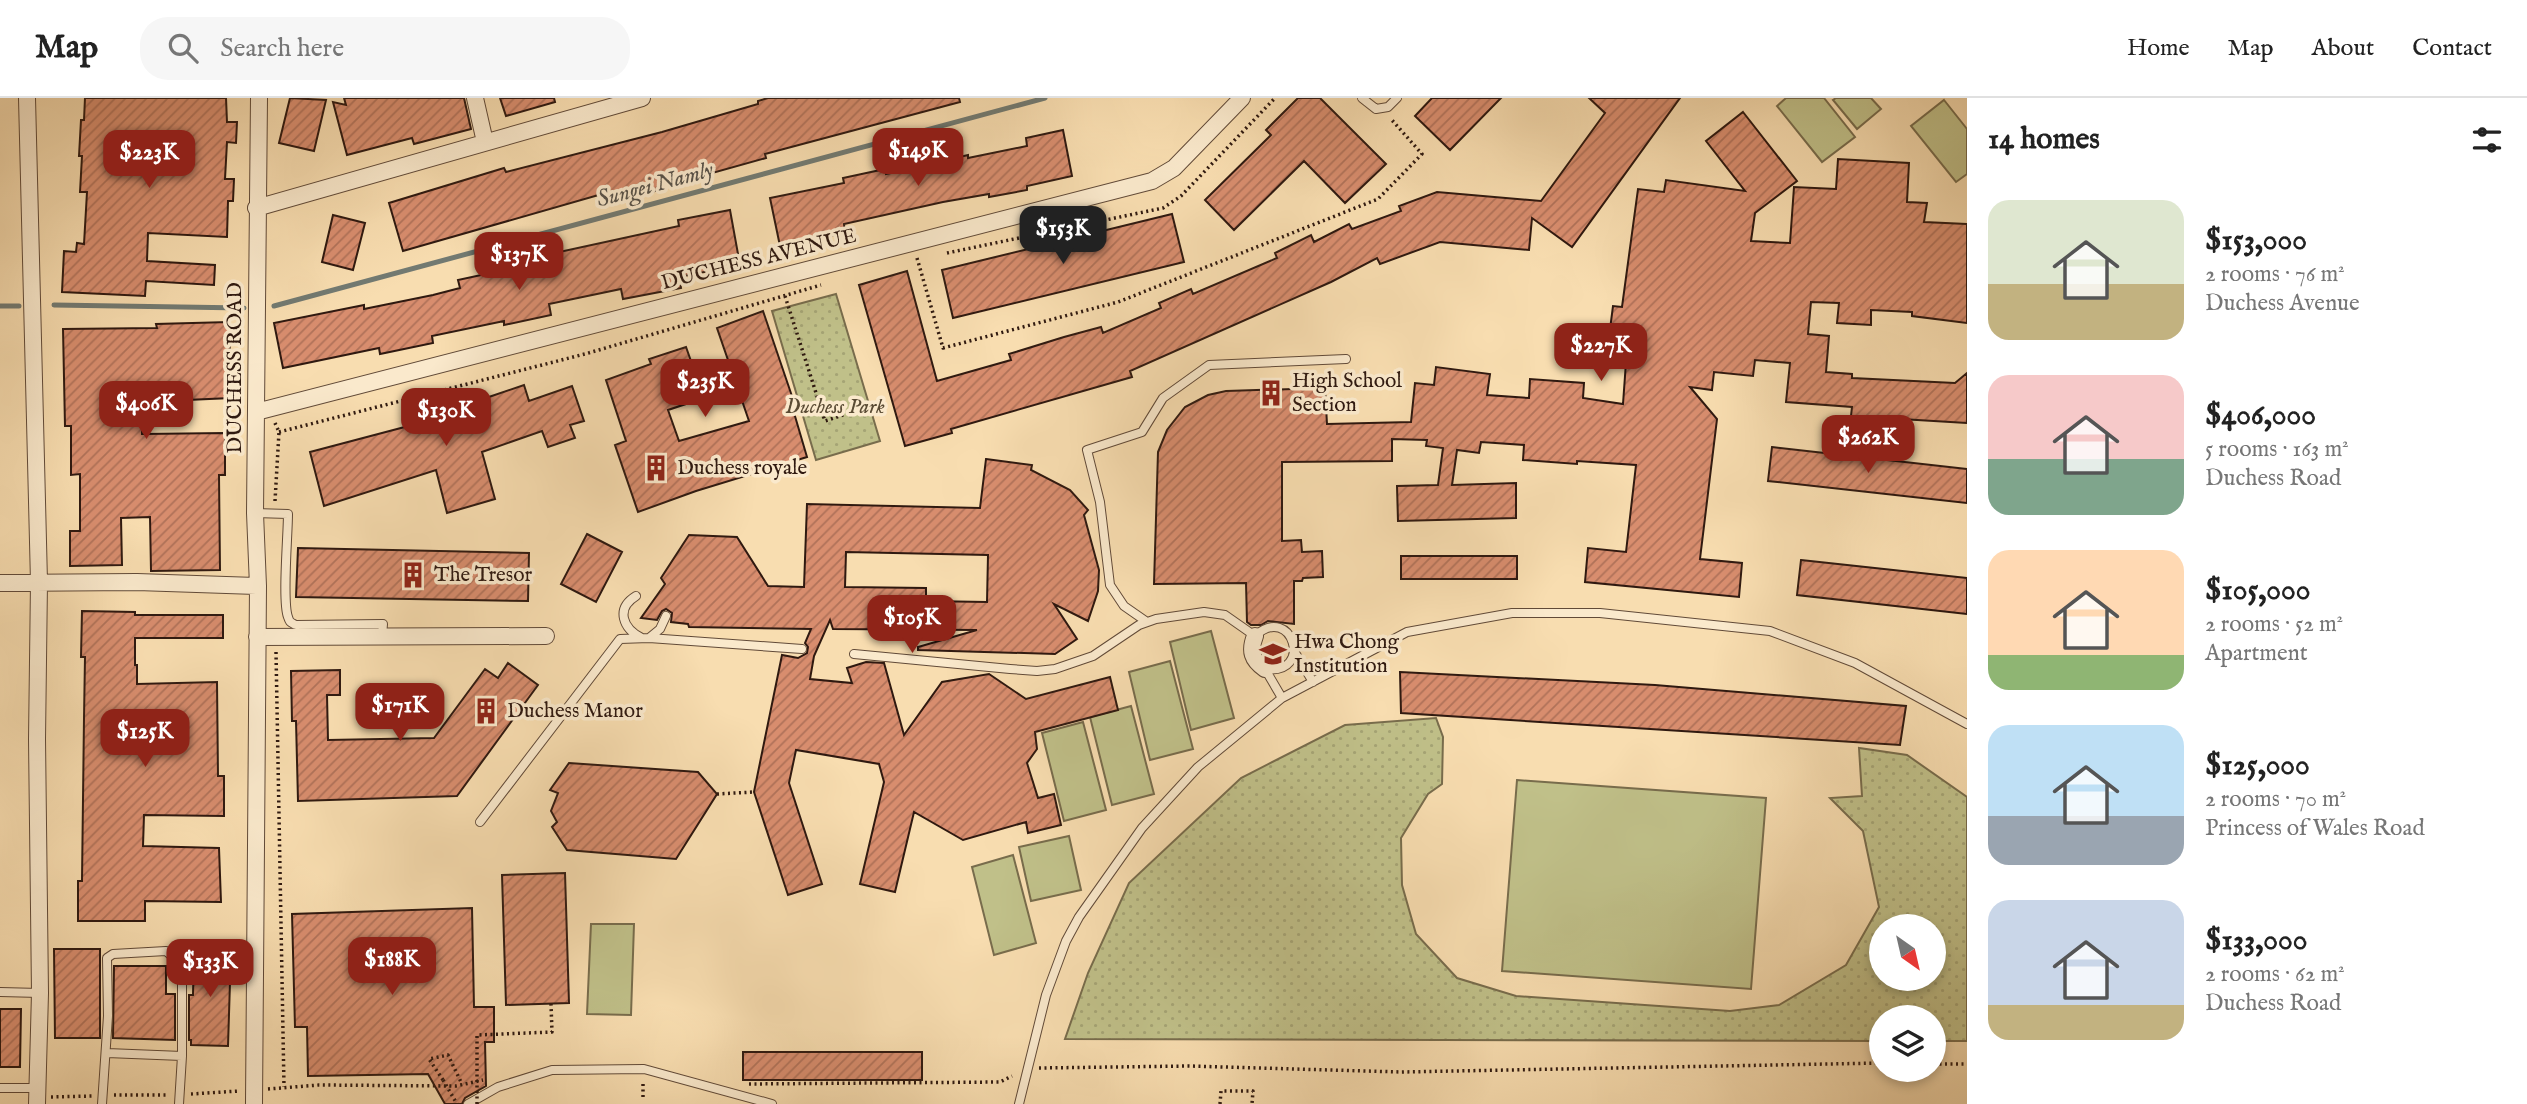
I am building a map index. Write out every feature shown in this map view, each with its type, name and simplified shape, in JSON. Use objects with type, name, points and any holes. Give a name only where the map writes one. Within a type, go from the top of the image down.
[{"type":"street","points":[[27,98],[39,582],[37,739],[40,993],[37,1096]]},
{"type":"street","name":"DUCHESS ROAD","points":[[254,1097],[258,98]]},
{"type":"street","points":[[475,98],[485,142]]},
{"type":"street","points":[[256,208],[642,98]]},
{"type":"street","name":"DUCHESS AVENUE","points":[[256,412],[1152,181],[1174,168],[1242,98]]},
{"type":"street","points":[[0,583],[137,582],[258,586]]},
{"type":"street","points":[[257,637],[546,636]]},
{"type":"street","points":[[1255,636],[1251,645],[1252,655],[1265,669]]},
{"type":"lane","points":[[1362,98],[1371,107],[1382,108],[1388,107],[1396,98]]},
{"type":"lane","points":[[1147,622],[1124,606],[1110,585],[1100,502],[1087,450],[1142,432],[1163,398],[1209,365],[1346,359]]},
{"type":"lane","points":[[255,513],[288,514],[286,602],[291,622],[296,625],[383,624],[382,636]]},
{"type":"lane","points":[[636,596],[626,605],[623,619],[629,631],[645,638]]},
{"type":"lane","points":[[853,654],[1024,670],[1055,669],[1093,656],[1139,625],[1204,612],[1225,615],[1255,636],[1271,627],[1281,628],[1289,634],[1294,642],[1291,660],[1284,667],[1265,669]]},
{"type":"lane","points":[[1019,1104],[1054,970],[1066,941],[1095,894],[1142,828],[1198,766],[1282,698],[1407,632],[1512,613],[1600,613],[1770,631],[1855,663],[1967,724]]},
{"type":"lane","points":[[645,638],[660,629],[666,616]]},
{"type":"lane","points":[[480,822],[620,639],[645,638],[802,649]]},
{"type":"lane","points":[[1294,651],[1312,682]]},
{"type":"lane","points":[[1265,669],[1282,698]]},
{"type":"lane","points":[[102,1100],[107,1053],[107,958],[113,954],[166,951],[174,958],[182,974],[179,1099]]},
{"type":"lane","points":[[0,992],[40,993]]},
{"type":"lane","points":[[107,1053],[182,1056]]},
{"type":"lane","points":[[468,1104],[498,1087],[552,1070],[644,1069],[772,1104]]},
{"type":"lane","points":[[0,1088],[37,1096]]},
{"type":"path","points":[[912,243],[943,348],[1118,302],[1378,200],[1422,154],[1382,108]]},
{"type":"path","points":[[279,432],[585,354],[823,285]]},
{"type":"path","points":[[785,296],[825,421],[849,413]]},
{"type":"path","points":[[718,794],[754,792]]},
{"type":"path","points":[[477,1104],[477,1035],[552,1032],[551,1004]]},
{"type":"path","points":[[457,1104],[429,1059],[448,1055],[462,1084]]},
{"type":"path","points":[[746,1084],[1000,1082],[1027,1068],[1189,1066],[1401,1072],[1869,1063]]},
{"type":"path","points":[[1946,1064],[1967,1065]]},
{"type":"path","points":[[37,1096],[102,1100],[179,1099],[254,1097],[319,1085],[456,1086]]},
{"type":"path","points":[[1220,1104],[1221,1091],[1253,1091],[1252,1104]]},
{"type":"green space","points":[[1786,98],[1824,98],[1855,137],[1822,162],[1777,106]]},
{"type":"green space","points":[[1871,98],[1881,109],[1857,129],[1833,100]]},
{"type":"green space","points":[[1944,100],[1967,129],[1967,174],[1956,182],[1911,126]]},
{"type":"green space","name":"Duchess Park","points":[[836,294],[880,441],[816,460],[772,311]]},
{"type":"green space","points":[[1211,631],[1234,718],[1191,730],[1170,642]]},
{"type":"green space","points":[[1170,661],[1193,749],[1150,760],[1129,672]]},
{"type":"green space","points":[[1131,706],[1154,794],[1112,805],[1090,717]]},
{"type":"green space","points":[[1436,718],[1443,737],[1442,784],[1428,794],[1401,838],[1402,885],[1416,934],[1457,978],[1516,996],[1730,1011],[1779,1005],[1846,965],[1869,925],[1869,991],[1946,991],[1946,914],[1875,914],[1879,907],[1863,831],[1830,798],[1862,796],[1859,748],[1907,755],[1967,797],[1967,1041],[1946,1041],[1946,1005],[1869,1005],[1869,1041],[1065,1039],[1088,973],[1129,883],[1241,778],[1345,725]]},
{"type":"green space","points":[[1083,722],[1106,810],[1064,821],[1042,733]]},
{"type":"green space","points":[[1517,780],[1766,798],[1751,989],[1502,971]]},
{"type":"green space","points":[[1069,836],[1081,890],[1031,901],[1019,847]]},
{"type":"green space","points":[[1013,855],[1036,943],[994,955],[972,867]]},
{"type":"green space","points":[[591,924],[634,924],[631,1015],[587,1014]]},
{"type":"building","points":[[85,98],[226,98],[227,122],[237,122],[236,143],[227,142],[225,179],[234,179],[233,201],[228,201],[227,237],[148,233],[147,261],[215,265],[214,285],[146,281],[145,296],[62,292],[64,251],[76,252],[77,243],[84,244],[87,192],[80,192],[82,156],[79,156]]},
{"type":"building","points":[[290,98],[326,100],[314,151],[279,143]]},
{"type":"building","points":[[344,98],[464,98],[471,129],[414,144],[412,138],[347,155],[333,102],[346,105]]},
{"type":"building","points":[[500,98],[554,98],[555,102],[506,116]]},
{"type":"building","points":[[768,98],[959,98],[960,102],[765,154],[766,158],[634,197],[632,191],[603,198],[602,194],[403,251],[389,203],[504,168],[506,172],[662,132],[758,104],[758,101]]},
{"type":"building","points":[[1298,98],[1320,98],[1386,164],[1345,203],[1304,161],[1234,230],[1205,200],[1271,135],[1266,130]]},
{"type":"building","points":[[1432,98],[1501,98],[1450,150],[1415,116]]},
{"type":"building","points":[[1589,98],[1680,98],[1572,247],[1532,218],[1529,250],[1440,242],[1380,264],[1377,258],[1331,282],[1130,371],[1132,377],[951,429],[952,433],[905,446],[859,285],[907,271],[937,381],[1011,360],[1009,354],[1064,337],[1101,327],[1103,333],[1161,308],[1159,303],[1191,289],[1193,294],[1277,258],[1275,253],[1311,235],[1314,242],[1349,224],[1352,229],[1401,211],[1399,206],[1437,192],[1541,201],[1605,113]]},
{"type":"building","name":"High School Section","points":[[1743,112],[1797,181],[1755,213],[1751,241],[1790,243],[1794,187],[1836,189],[1838,159],[1909,163],[1907,202],[1927,203],[1924,222],[1967,224],[1967,323],[1912,316],[1912,312],[1871,310],[1871,325],[1837,323],[1839,303],[1811,302],[1808,334],[1829,336],[1826,372],[1852,374],[1852,378],[1955,383],[1967,373],[1967,423],[1851,416],[1852,407],[1786,402],[1790,363],[1755,360],[1753,376],[1714,372],[1712,390],[1690,387],[1717,419],[1700,559],[1742,563],[1739,597],[1585,582],[1588,548],[1626,552],[1636,465],[1523,460],[1524,445],[1481,442],[1479,453],[1457,450],[1452,485],[1516,483],[1516,518],[1398,521],[1397,486],[1438,485],[1443,448],[1426,446],[1427,440],[1392,439],[1392,461],[1282,462],[1282,541],[1301,540],[1302,552],[1322,551],[1323,577],[1294,581],[1294,624],[1268,621],[1261,625],[1251,625],[1247,622],[1246,583],[1154,584],[1158,452],[1167,430],[1185,407],[1208,395],[1226,391],[1325,388],[1327,424],[1411,422],[1415,383],[1434,385],[1436,367],[1490,374],[1487,395],[1529,398],[1530,379],[1584,383],[1583,398],[1623,404],[1626,362],[1606,360],[1613,306],[1622,307],[1638,189],[1664,192],[1666,180],[1745,191],[1706,141]]},
{"type":"building","points":[[1063,130],[1072,176],[1027,186],[1027,190],[943,202],[844,224],[845,233],[780,246],[770,198],[844,183],[843,178],[885,169],[886,174],[968,155],[968,158],[1027,146],[1026,138]]},
{"type":"building","points":[[730,210],[740,265],[679,277],[681,288],[623,299],[621,289],[549,304],[551,315],[504,325],[504,321],[432,336],[433,343],[380,354],[379,348],[283,368],[274,323],[364,305],[364,309],[433,295],[460,288],[458,280],[551,260],[550,254],[679,226],[678,220]]},
{"type":"building","points":[[1172,214],[1184,262],[953,318],[942,270]]},
{"type":"building","points":[[333,215],[365,223],[353,270],[322,262]]},
{"type":"building","points":[[763,311],[795,405],[792,406],[807,457],[638,512],[615,445],[626,441],[606,380],[651,364],[649,359],[686,347],[704,398],[668,410],[679,441],[749,421],[717,328]]},
{"type":"building","points":[[229,322],[231,398],[142,402],[142,434],[225,433],[225,475],[219,475],[220,570],[151,571],[150,517],[121,518],[122,565],[70,566],[70,531],[80,531],[80,474],[71,475],[71,426],[65,426],[63,329],[157,328],[156,324]]},
{"type":"building","name":"The Tresor","points":[[524,385],[529,401],[572,386],[584,421],[570,425],[575,438],[548,447],[542,431],[482,452],[495,499],[447,513],[436,470],[324,506],[310,452],[488,405],[486,398]]},
{"type":"building","points":[[1772,447],[1967,469],[1967,503],[1768,481]]},
{"type":"building","points":[[986,459],[1032,465],[1031,470],[1070,490],[1088,510],[1084,515],[1099,570],[1098,591],[1088,621],[1054,604],[1077,639],[1055,654],[918,650],[918,647],[977,630],[833,629],[830,620],[814,656],[810,679],[852,683],[847,668],[866,662],[884,663],[904,735],[942,682],[989,674],[1026,699],[1110,677],[1118,710],[1035,732],[1037,749],[1027,763],[1038,798],[1054,794],[1061,825],[1028,833],[1026,822],[963,840],[914,812],[895,892],[860,884],[884,782],[879,764],[796,750],[789,783],[822,884],[788,895],[754,792],[782,655],[798,658],[807,653],[808,647],[805,643],[811,629],[689,627],[688,624],[671,622],[672,613],[666,609],[657,620],[641,618],[665,584],[661,578],[689,535],[737,537],[768,586],[804,587],[807,504],[980,508]],"holes":[[[846,552],[988,555],[987,602],[926,601],[926,588],[845,587]]]},
{"type":"building","points":[[587,534],[622,552],[596,602],[561,584]]},
{"type":"building","name":"The Tresor","points":[[298,548],[529,553],[528,601],[296,597]]},
{"type":"building","points":[[1401,556],[1517,556],[1517,579],[1401,579]]},
{"type":"building","points":[[1801,560],[1967,578],[1967,614],[1797,595]]},
{"type":"building","points":[[82,611],[135,612],[135,615],[223,615],[223,638],[135,638],[137,684],[217,682],[218,776],[224,776],[224,816],[144,815],[143,846],[219,848],[221,902],[145,901],[145,921],[78,921],[78,881],[82,881],[85,657],[81,657]]},
{"type":"building","name":"Duchess Manor","points":[[508,663],[538,685],[457,796],[298,801],[296,721],[292,721],[291,671],[340,670],[340,695],[327,695],[328,740],[434,738],[485,669],[498,678]]},
{"type":"building","points":[[1400,672],[1655,685],[1906,706],[1900,745],[1401,713]]},
{"type":"building","points":[[569,763],[698,772],[717,794],[676,859],[567,850],[552,827],[557,822],[551,811],[558,793],[550,790]]},
{"type":"building","points":[[565,873],[569,1003],[506,1005],[502,875]]},
{"type":"building","points":[[472,908],[474,1007],[494,1007],[494,1042],[485,1042],[486,1086],[465,1098],[462,1104],[445,1104],[428,1074],[308,1076],[307,1027],[295,1027],[292,914]]},
{"type":"building","points":[[54,949],[100,949],[100,1038],[55,1038]]},
{"type":"building","points":[[194,950],[231,951],[228,1046],[191,1045],[189,1040],[189,995],[193,995]]},
{"type":"building","points":[[114,966],[166,966],[166,994],[175,994],[175,1040],[113,1038]]},
{"type":"building","points":[[0,1009],[21,1009],[20,1067],[0,1067]]},
{"type":"building","points":[[743,1052],[922,1052],[922,1080],[743,1080]]},
{"type":"waterway","name":"Sungei Namly","points":[[274,306],[1045,98]]},
{"type":"waterway","name":"Sungei Namly","points":[[54,305],[244,308]]},
{"type":"waterway","name":"Sungei Namly","points":[[0,306],[19,306]]},
{"type":"place","name":"High School Section","points":[[1271,393]]},
{"type":"place","name":"Duchess royale","points":[[656,468]]},
{"type":"place","name":"The Tresor","points":[[413,575]]},
{"type":"place","name":"Hwa Chong Institution","points":[[1273,654]]},
{"type":"place","name":"Duchess Manor","points":[[486,711]]}]
